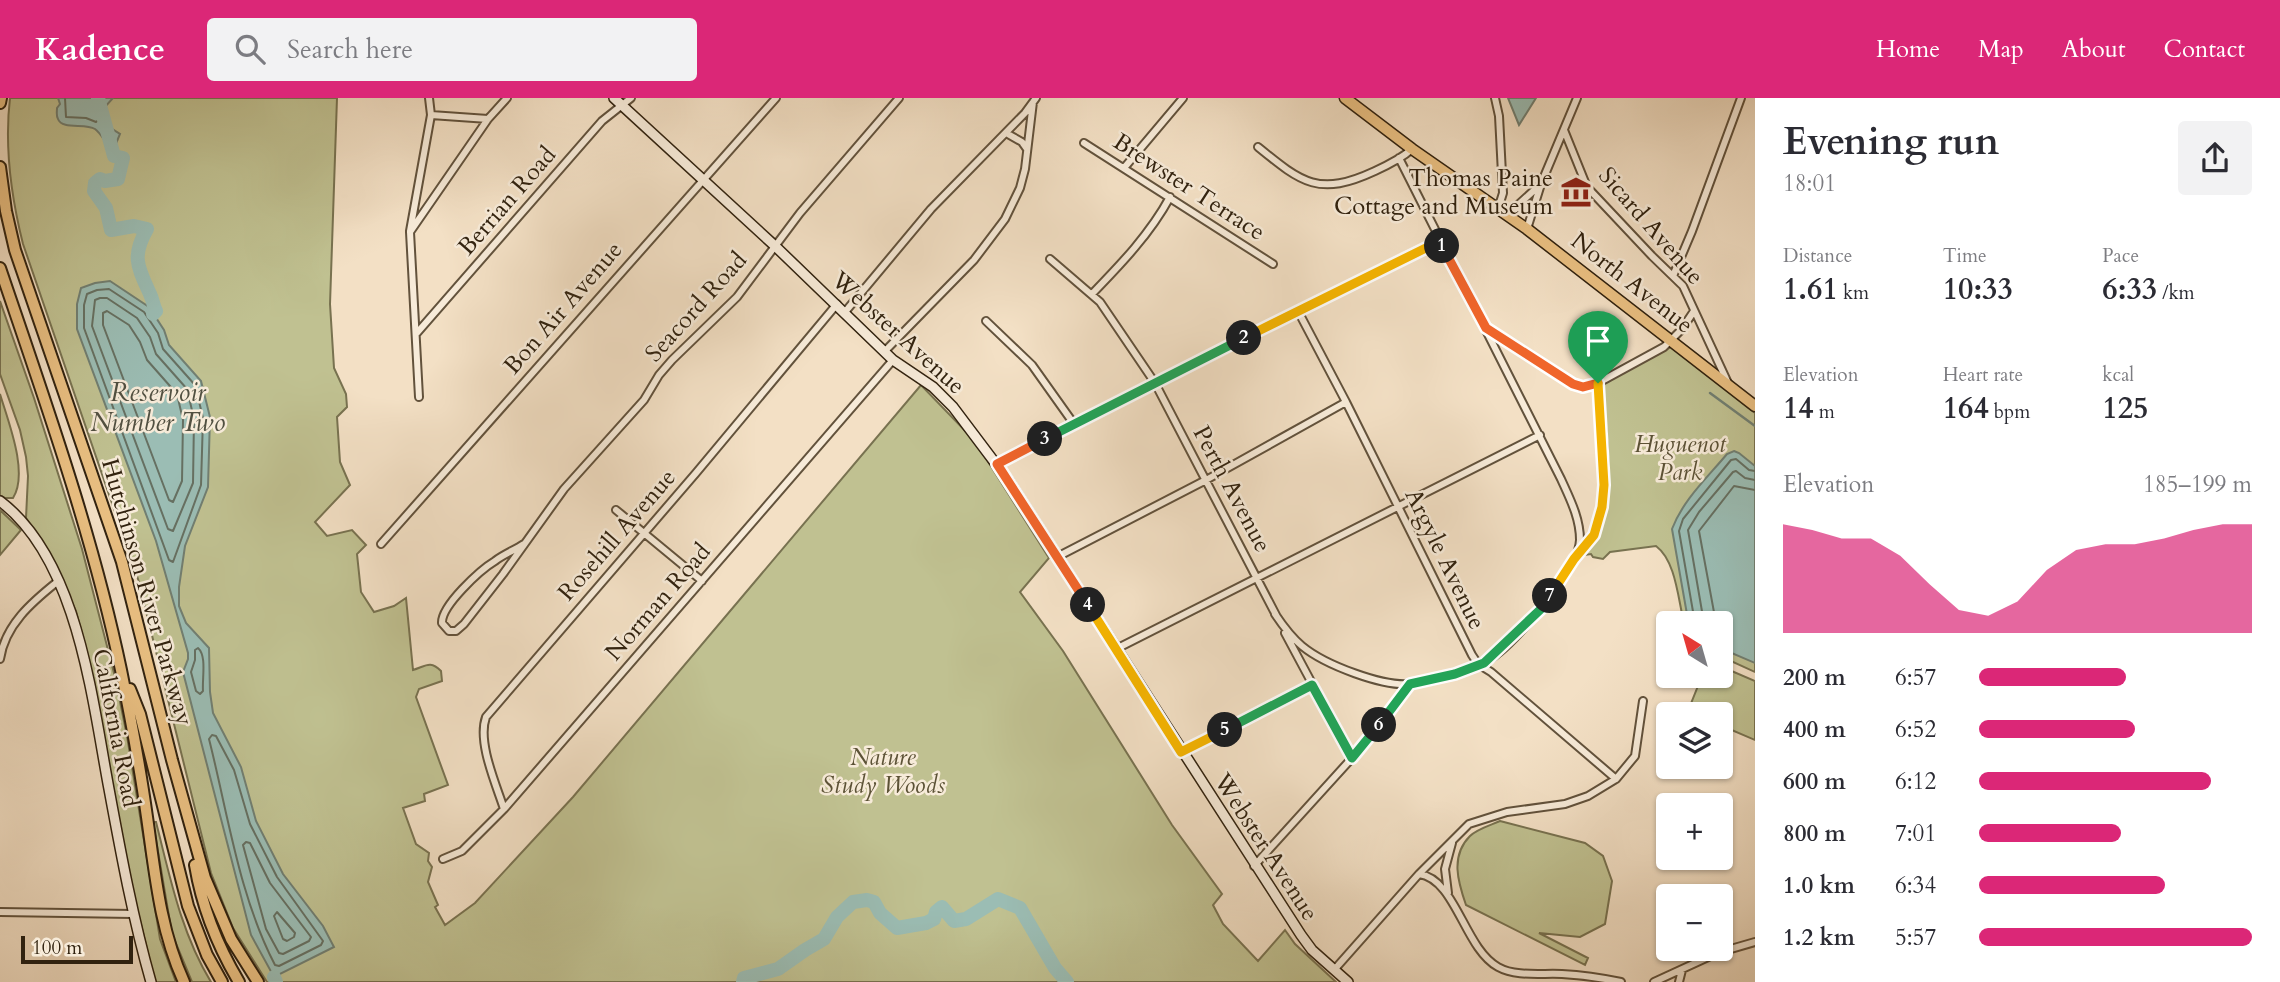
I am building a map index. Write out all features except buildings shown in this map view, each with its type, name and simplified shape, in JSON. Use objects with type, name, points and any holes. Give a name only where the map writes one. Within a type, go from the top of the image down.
[{"type":"highway","name":"Hutchinson River Parkway","points":[[0,167],[15,250],[122,562],[188,822],[219,914],[237,950],[258,982]]},
{"type":"highway","name":"Hutchinson River Parkway","points":[[0,268],[71,478],[109,614],[136,748],[162,917],[184,982]]},
{"type":"highway","points":[[118,657],[140,714],[188,906],[207,955],[222,982]]},
{"type":"highway","points":[[188,822],[203,904],[218,943],[239,982]]},
{"type":"main road","name":"North Avenue","points":[[1346,98],[1412,149],[1527,229],[1755,406]]},
{"type":"street","points":[[419,397],[410,232],[431,115],[429,98]]},
{"type":"street","points":[[410,232],[488,119],[506,98]]},
{"type":"street","name":"Webster Avenue","points":[[614,98],[837,304],[893,360],[933,387],[953,407],[997,464],[1301,935],[1312,950],[1348,982]]},
{"type":"street","name":"Berrian Road","points":[[416,334],[602,121],[631,98]]},
{"type":"street","name":"Bon Air Avenue","points":[[381,544],[776,98]]},
{"type":"street","name":"Seacord Road","points":[[524,544],[491,563],[459,593],[442,617],[442,623],[449,631],[456,631],[464,624],[524,544],[564,489],[644,400],[659,375],[737,297],[800,213],[899,98]]},
{"type":"street","points":[[1124,168],[1184,98]]},
{"type":"street","points":[[1495,98],[1500,124],[1503,212]]},
{"type":"street","points":[[1527,229],[1541,184],[1577,98]]},
{"type":"street","points":[[1673,276],[1741,98]]},
{"type":"street","points":[[845,312],[931,209],[1006,133],[1034,100]]},
{"type":"street","points":[[885,351],[974,260],[1005,219],[1020,188],[1034,100]]},
{"type":"street","points":[[431,115],[488,119]]},
{"type":"street","name":"Sicard Avenue","points":[[1564,130],[1587,187],[1687,293],[1728,385]]},
{"type":"street","points":[[1006,133],[1022,142],[1027,149]]},
{"type":"street","name":"Brewster Terrace","points":[[1084,143],[1273,264]]},
{"type":"street","points":[[1258,147],[1292,175],[1324,185],[1356,180],[1412,149]]},
{"type":"street","points":[[1399,158],[1575,511],[1580,543],[1574,559]]},
{"type":"street","points":[[1503,212],[1541,184]]},
{"type":"street","points":[[1092,294],[1159,218],[1170,197]]},
{"type":"street","points":[[997,464],[1440,241]]},
{"type":"street","name":"Perth Avenue","points":[[1050,259],[1092,294],[1122,331],[1155,383],[1352,758]]},
{"type":"street","name":"Rosehill Avenue","points":[[504,809],[483,739],[482,727],[485,718],[837,304]]},
{"type":"street","name":"Argyle Avenue","points":[[1298,311],[1346,402],[1450,614],[1478,664],[1491,672],[1616,779]]},
{"type":"street","points":[[1486,328],[1573,384],[1583,387],[1598,383],[1640,361],[1671,340],[1693,311]]},
{"type":"street","points":[[986,321],[1032,365],[1074,424]]},
{"type":"street","name":"Norman Road","points":[[443,859],[462,851],[504,809],[893,360]]},
{"type":"street","points":[[1275,614],[1303,648],[1331,664],[1360,675],[1410,684],[1455,674],[1495,654],[1542,608],[1574,559],[1594,535],[1602,507],[1604,485],[1598,383]]},
{"type":"street","points":[[1057,557],[1206,480],[1346,402]]},
{"type":"street","points":[[1116,649],[1539,435]]},
{"type":"street","name":"California Road","points":[[0,501],[16,514],[32,534],[72,614],[80,640],[133,914],[151,982]]},
{"type":"street","points":[[616,510],[702,582]]},
{"type":"street","points":[[0,659],[7,635],[13,626],[27,608],[57,582]]},
{"type":"street","points":[[1254,866],[1352,758],[1410,684]]},
{"type":"street","points":[[1181,752],[1312,685]]},
{"type":"street","points":[[1334,970],[1419,874],[1469,824],[1507,812],[1565,804],[1588,796],[1616,779],[1635,756],[1643,701]]},
{"type":"street","points":[[1451,902],[1445,869],[1450,846],[1460,832]]},
{"type":"street","points":[[1419,874],[1429,875],[1438,882],[1468,933],[1497,967],[1515,973],[1565,974],[1621,982]]},
{"type":"street","points":[[0,912],[133,914]]},
{"type":"street","points":[[1654,982],[1717,953],[1755,942]]},
{"type":"street","points":[[1679,982],[1682,970]]},
{"type":"green space","name":"Nature Study Woods","points":[[10,98],[337,98],[330,304],[334,368],[346,394],[347,407],[337,417],[340,462],[350,485],[315,522],[327,536],[352,530],[366,545],[357,554],[361,592],[374,612],[394,606],[406,598],[413,670],[431,665],[441,671],[442,681],[419,689],[416,697],[448,785],[424,794],[425,801],[403,808],[416,844],[429,853],[428,861],[432,867],[428,882],[438,905],[435,907],[445,925],[475,903],[573,797],[921,385],[975,441],[1049,558],[1020,592],[1063,651],[1172,825],[1222,894],[1213,905],[1223,924],[1258,961],[1285,930],[1295,944],[1336,982],[267,982],[233,928],[211,873],[138,579],[23,244],[10,172]]},
{"type":"green space","points":[[0,301],[82,549],[115,677],[127,736],[160,939],[176,982],[155,982],[133,892],[76,611],[46,548],[26,518],[26,457],[20,430],[0,374]]},
{"type":"green space","name":"Huguenot Park","points":[[1672,346],[1755,413],[1755,672],[1733,662],[1733,611],[1682,611],[1672,571],[1663,553],[1656,546],[1610,552],[1603,559],[1591,554],[1585,555],[1596,536],[1607,496],[1601,385]]},
{"type":"green space","points":[[0,394],[18,461],[19,475],[13,498],[0,495]]},
{"type":"green space","points":[[0,510],[21,530],[0,555]]},
{"type":"green space","points":[[1733,672],[1755,681],[1755,740],[1733,731],[1733,702],[1692,702],[1697,688],[1733,688]]},
{"type":"green space","points":[[1500,821],[1585,843],[1603,856],[1612,881],[1605,924],[1580,937],[1539,933],[1588,958],[1585,965],[1466,905],[1458,878],[1460,852],[1473,834]]},
{"type":"green space","points":[[153,822],[156,822],[184,924],[211,982],[192,982],[172,934]]},
{"type":"water","points":[[58,98],[113,98],[104,108],[108,119],[106,125],[120,134],[113,151],[95,129],[60,122],[57,118],[60,104]]},
{"type":"water","points":[[1508,98],[1536,98],[1519,125]]},
{"type":"water","name":"Reservoir Number Two","points":[[110,281],[149,307],[164,330],[169,345],[201,381],[210,417],[208,487],[185,546],[179,606],[186,623],[209,648],[213,713],[241,767],[256,821],[283,874],[323,926],[334,947],[274,977],[251,935],[183,672],[188,653],[156,541],[77,329],[77,304],[81,288]]},
{"type":"water","points":[[1734,451],[1739,453],[1755,466],[1755,663],[1733,654],[1733,611],[1686,611],[1672,529],[1682,508],[1727,454]]},
{"type":"waterway","points":[[98,98],[114,156],[123,158],[118,179],[100,179],[95,183],[94,191],[106,208],[111,230],[134,226],[147,229],[139,247],[138,262],[156,311],[153,314]]},
{"type":"waterway","points":[[1710,393],[1755,426]]},
{"type":"waterway","points":[[743,982],[744,978],[778,969],[824,939],[837,917],[853,902],[874,902],[880,913],[897,928],[926,923],[934,919],[936,912],[942,907],[954,921],[966,919],[998,899],[1020,908],[1055,968],[1067,982]]},
{"type":"waterway","points":[[274,977],[276,982]]},
{"type":"place","name":"Thomas Paine Cottage and Museum","points":[[1576,192]]},
{"type":"route","points":[[1440,241],[1486,328],[1573,384],[1583,387],[1598,383],[1604,485],[1598,527],[1594,535],[1574,559],[1542,608],[1495,654],[1484,663],[1455,674],[1410,684],[1352,758],[1312,685],[1181,752],[997,464],[1440,241]]}]
